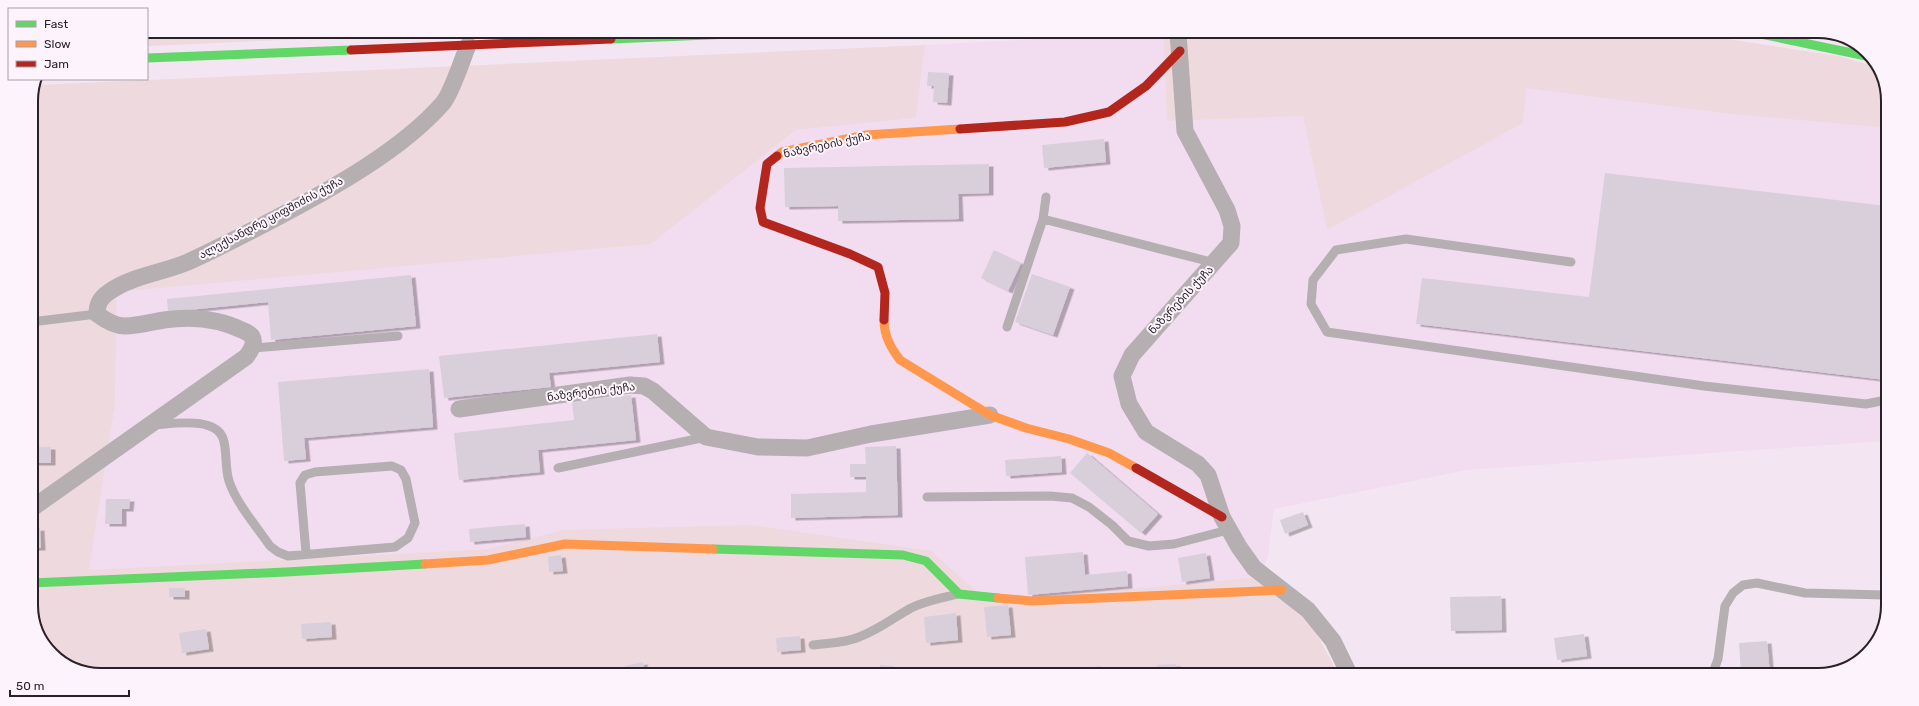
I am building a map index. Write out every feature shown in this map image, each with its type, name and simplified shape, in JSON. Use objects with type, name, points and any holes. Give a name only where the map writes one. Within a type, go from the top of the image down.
[{"type":"main road","points":[[148,58],[639,38]]},
{"type":"main road","points":[[1781,38],[1860,54]]},
{"type":"main road","name":"ნაზვრების ქუჩა","points":[[1180,51],[1146,86],[1109,112],[1065,122],[866,135],[782,152],[767,164],[760,208],[763,222],[778,230],[861,258],[878,267],[885,293],[884,328],[890,346],[900,360],[990,415],[1026,428],[1109,452],[1225,524]]},
{"type":"main road","points":[[38,582],[286,572],[488,560],[565,544],[903,555],[926,561],[959,594],[1032,601],[1282,590]]},
{"type":"street","name":"ნაზვრების ქუჩა","points":[[1179,38],[1185,131],[1227,210],[1232,226],[1231,243],[1215,263],[1173,307],[1132,355],[1122,376],[1128,404],[1146,432],[1198,464],[1208,475],[1225,524],[1254,568],[1308,610],[1333,641],[1346,668]]},
{"type":"street","name":"ალექსანდრე ყიფშიძის ქუჩა","points":[[97,314],[97,305],[103,296],[111,290],[128,282],[186,262],[228,243],[314,198],[369,164],[419,127],[444,102],[468,45]]},
{"type":"street","points":[[38,503],[246,357],[253,348],[253,338],[248,332],[231,324],[207,319],[166,320],[124,326],[108,322],[97,314]]},
{"type":"street","name":"ნაზვრების ქუჩა","points":[[459,409],[630,385],[644,386],[653,391],[706,437],[758,447],[807,448],[871,434],[990,415]]},
{"type":"lane","points":[[1007,327],[1043,219],[1046,197]]},
{"type":"lane","points":[[1043,219],[1215,263]]},
{"type":"lane","points":[[1571,262],[1406,239],[1336,250],[1313,280],[1311,304],[1327,332],[1704,386],[1866,404],[1881,401]]},
{"type":"lane","points":[[38,321],[97,314]]},
{"type":"lane","points":[[253,348],[398,336]]},
{"type":"lane","points":[[151,425],[193,423],[209,425],[220,432],[224,441],[229,482],[235,494],[270,546],[278,552],[288,556],[306,553],[395,547],[408,538],[415,523],[406,479],[401,470],[392,466],[315,472],[305,475],[300,483],[306,553]]},
{"type":"lane","points":[[558,468],[706,437]]},
{"type":"lane","points":[[927,497],[1050,496],[1072,498],[1089,507],[1112,525],[1128,541],[1149,546],[1174,544],[1225,524]]},
{"type":"lane","points":[[286,572],[288,556]]},
{"type":"lane","points":[[1715,668],[1718,659],[1725,606],[1733,593],[1743,585],[1757,583],[1805,593],[1881,595]]},
{"type":"lane","points":[[813,645],[859,638],[911,608],[933,599],[959,594]]},
{"type":"shaded area","points":[[148,38],[328,38],[148,46]]},
{"type":"shaded area","points":[[1053,38],[1163,38],[1167,121],[1303,116],[1327,229],[1526,88],[1729,114],[1881,127],[1881,441],[1467,470],[1274,509],[1268,556],[1259,577],[1023,599],[564,530],[487,549],[89,570],[115,404],[117,292],[651,244],[796,130],[916,118],[925,45]]},
{"type":"shaded area","points":[[1163,38],[1721,38],[1838,56],[1869,65],[1879,85],[1881,97],[1881,127],[1729,114],[1526,88],[1523,123],[1327,230],[1303,116],[1167,121]]},
{"type":"shaded area","points":[[925,45],[916,118],[796,130],[651,244],[117,292],[115,404],[89,570],[487,549],[564,530],[752,525],[931,551],[977,592],[1023,599],[1259,577],[1308,617],[1335,668],[101,668],[81,665],[73,662],[56,650],[46,636],[40,621],[38,609],[39,89],[40,85]]},
{"type":"building","points":[[928,72],[949,73],[947,103],[933,102],[934,86],[927,86]]},
{"type":"building","points":[[1104,139],[1106,162],[1044,168],[1042,145]]},
{"type":"building","points":[[989,164],[989,193],[958,194],[959,219],[838,221],[838,206],[785,207],[784,168]]},
{"type":"building","points":[[1605,173],[1881,205],[1881,379],[1416,324],[1422,278],[1589,297]]},
{"type":"building","points":[[994,250],[1021,263],[1008,291],[981,278]]},
{"type":"building","points":[[1032,274],[1070,287],[1053,335],[1015,322]]},
{"type":"building","points":[[411,275],[416,326],[271,340],[268,302],[168,312],[167,299]]},
{"type":"building","points":[[657,334],[660,362],[549,373],[551,387],[444,398],[439,356]]},
{"type":"building","points":[[429,369],[433,427],[304,438],[306,459],[284,461],[278,382]]},
{"type":"building","points":[[631,395],[636,440],[538,450],[540,472],[459,480],[454,433],[574,420],[572,401]]},
{"type":"building","points":[[896,446],[898,515],[791,518],[791,494],[866,492],[866,477],[850,477],[850,464],[866,464],[865,447]]},
{"type":"building","points":[[38,447],[51,447],[51,463],[38,463]]},
{"type":"building","points":[[1087,453],[1158,514],[1141,533],[1070,473]]},
{"type":"building","points":[[1061,456],[1062,472],[1006,476],[1005,460]]},
{"type":"building","points":[[106,499],[130,499],[129,509],[122,509],[122,524],[105,524]]},
{"type":"building","points":[[1303,512],[1308,525],[1285,534],[1280,520]]},
{"type":"building","points":[[525,524],[526,537],[470,542],[469,529]]},
{"type":"building","points":[[38,528],[40,528],[41,548],[38,548]]},
{"type":"building","points":[[1083,552],[1085,575],[1127,571],[1128,586],[1028,595],[1025,557]]},
{"type":"building","points":[[1206,553],[1210,578],[1182,582],[1178,558]]},
{"type":"building","points":[[561,555],[563,571],[549,572],[548,557]]},
{"type":"building","points":[[169,588],[185,588],[185,597],[169,597]]},
{"type":"building","points":[[1501,596],[1502,630],[1451,631],[1450,597]]},
{"type":"building","points":[[1008,605],[1011,635],[987,637],[984,607]]},
{"type":"building","points":[[956,613],[958,640],[926,643],[924,617]]},
{"type":"building","points":[[331,622],[332,637],[302,639],[301,624]]},
{"type":"building","points":[[206,629],[209,649],[182,653],[179,633]]},
{"type":"building","points":[[1584,634],[1587,656],[1557,660],[1554,638]]},
{"type":"building","points":[[800,636],[801,650],[777,652],[776,638]]},
{"type":"building","points":[[1767,641],[1769,668],[1741,668],[1739,643]]},
{"type":"building","points":[[643,662],[644,668],[625,668],[625,666]]},
{"type":"building","points":[[1176,664],[1176,668],[1157,668],[1157,665]]},
{"type":"building","points":[[880,665],[894,666],[894,668],[880,668]]},
{"type":"building","points":[[1101,666],[1101,668],[1082,668]]},
{"type":"building","points":[[1148,667],[1148,668],[1118,668]]},
{"type":"traffic: fast","points":[[611,39],[636,38]]},
{"type":"traffic: fast","points":[[1780,38],[1862,55]]},
{"type":"traffic: fast","points":[[148,58],[351,50]]},
{"type":"traffic: fast","points":[[713,549],[903,555],[926,561],[959,594],[998,598]]},
{"type":"traffic: fast","points":[[38,583],[286,572],[425,564]]},
{"type":"traffic: slow","points":[[777,156],[782,152],[866,135],[960,129]]},
{"type":"traffic: slow","points":[[884,320],[885,331],[889,342],[900,360],[990,415],[1026,428],[1069,439],[1109,453],[1136,468]]},
{"type":"traffic: slow","points":[[425,564],[488,560],[565,544],[713,549]]},
{"type":"traffic: slow","points":[[998,598],[1032,601],[1282,590]]},
{"type":"traffic: jam","points":[[351,50],[611,39]]},
{"type":"traffic: jam","points":[[960,129],[1065,122],[1109,112],[1146,86],[1180,51]]},
{"type":"traffic: jam","points":[[777,156],[767,164],[760,208],[763,222],[850,254],[878,267],[885,293],[884,320]]},
{"type":"traffic: jam","points":[[1136,468],[1222,517]]}]
